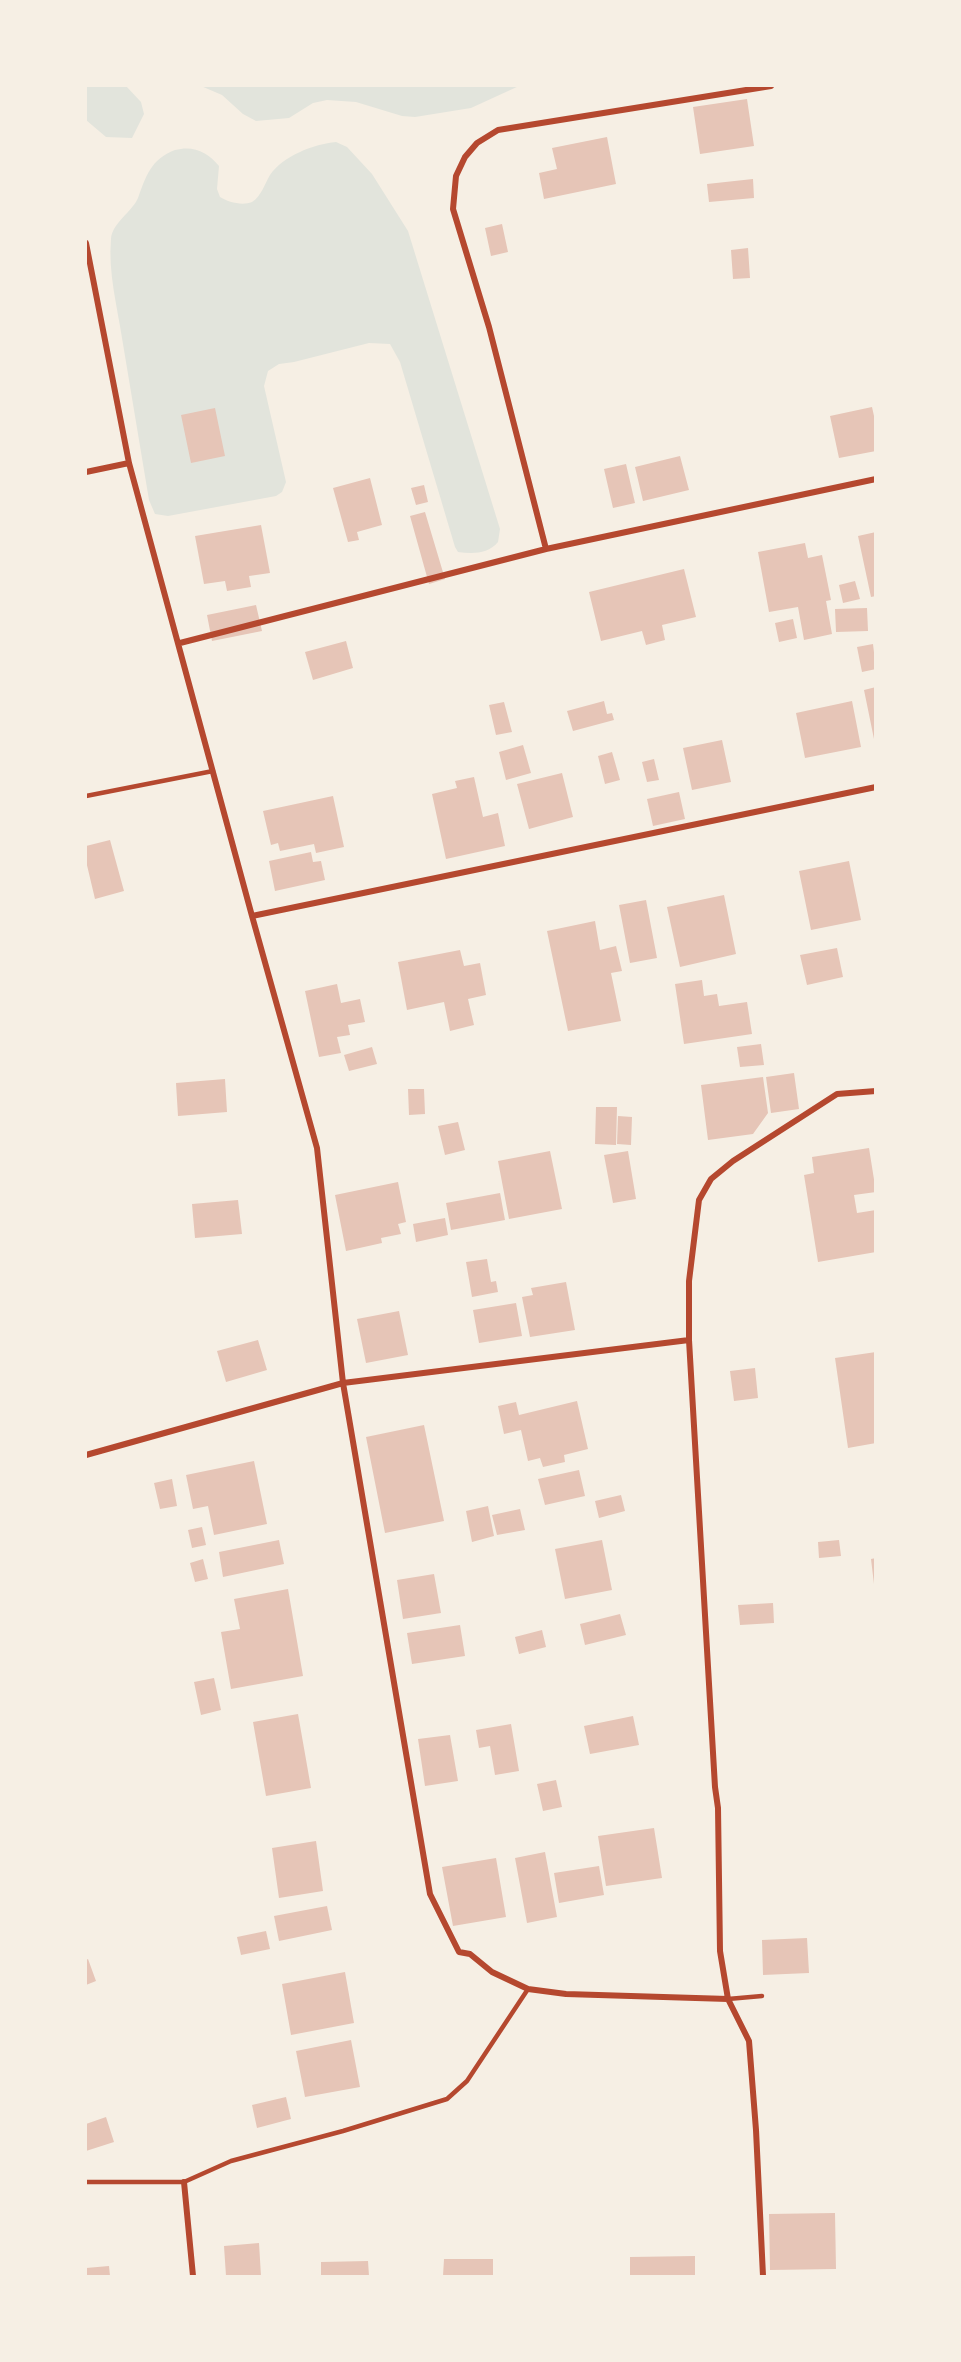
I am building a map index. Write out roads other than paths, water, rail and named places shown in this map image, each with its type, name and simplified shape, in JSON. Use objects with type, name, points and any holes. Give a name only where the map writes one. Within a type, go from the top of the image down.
[{"type":"street","points":[[546,549],[489,327],[453,209],[456,176],[465,157],[477,143],[498,130],[771,86]]},
{"type":"street","points":[[86,243],[129,463],[317,1148],[343,1383],[430,1894],[459,1952],[470,1954],[492,1972],[528,1989],[566,1994],[728,1999]]},
{"type":"street","points":[[86,472],[129,463]]},
{"type":"street","points":[[180,643],[546,549],[876,479]]},
{"type":"street","points":[[252,915],[876,787]]},
{"type":"street","points":[[763,2277],[749,2041],[728,1999],[720,1951],[718,1808],[714,1775],[689,1340],[689,1281],[699,1200],[711,1179],[733,1161],[837,1094],[876,1091]]},
{"type":"street","points":[[86,1455],[343,1383],[689,1340]]},
{"type":"street","points":[[184,2182],[194,2277]]},
{"type":"lane","points":[[86,795],[213,771]]},
{"type":"lane","points":[[86,2182],[184,2182],[231,2161],[343,2131],[447,2099],[467,2081],[528,1989]]},
{"type":"lane","points":[[728,1999],[762,1996]]}]
